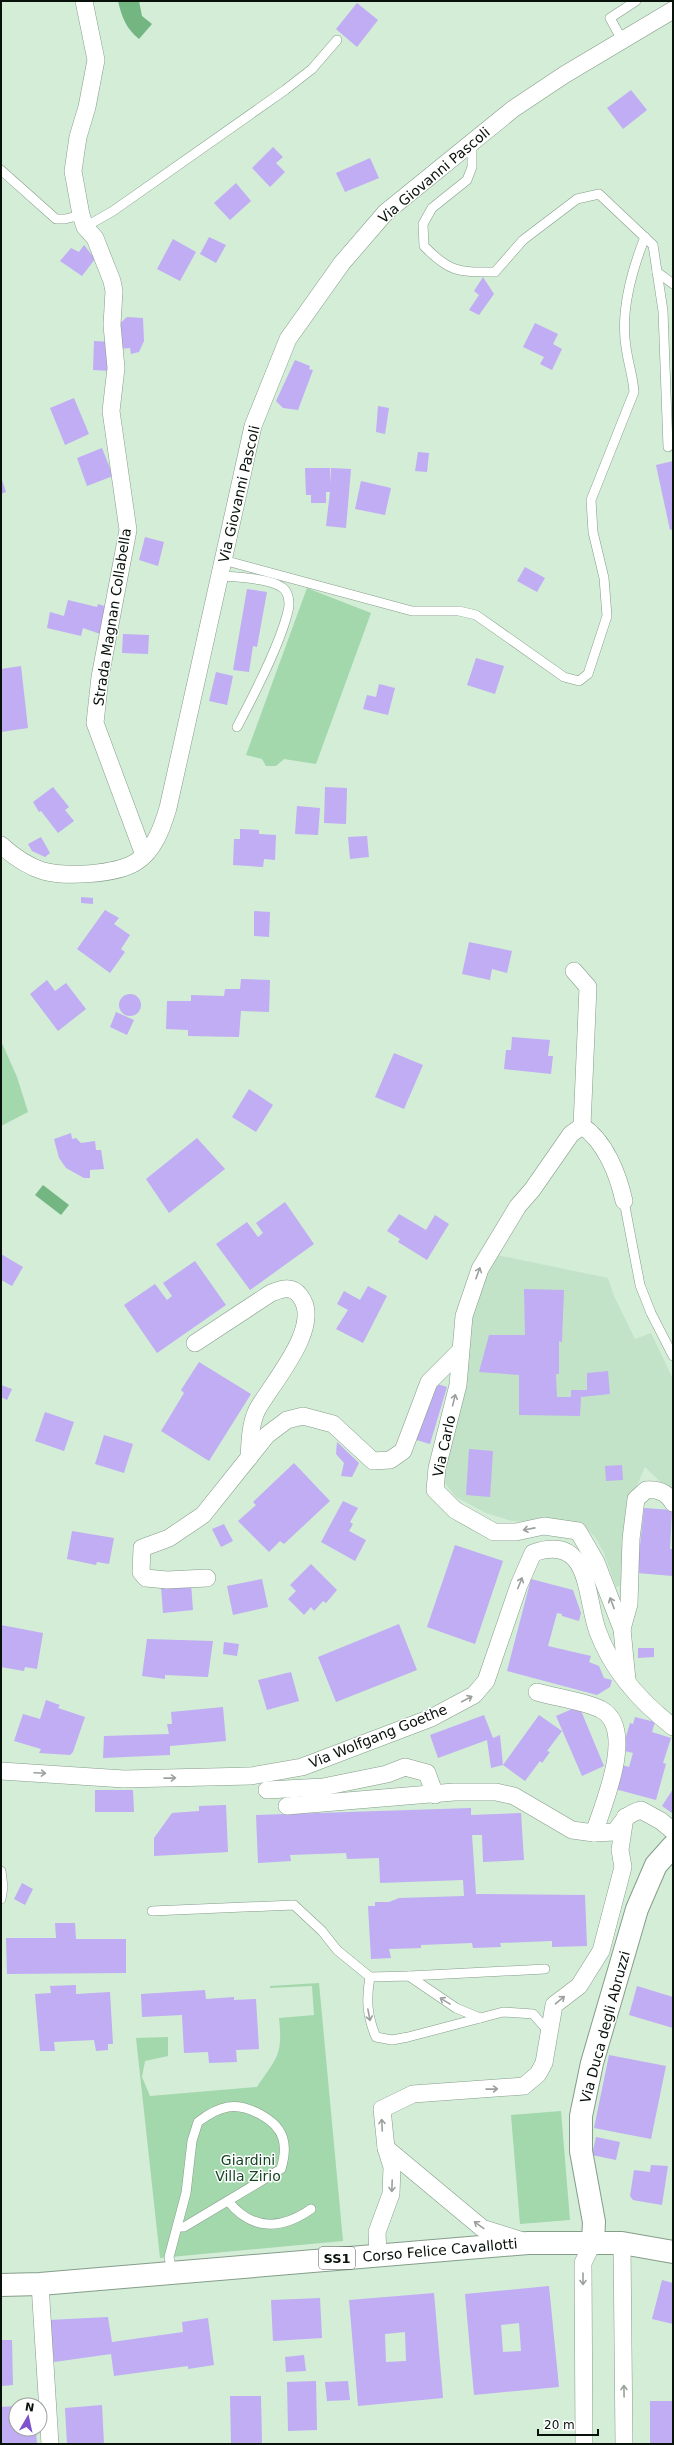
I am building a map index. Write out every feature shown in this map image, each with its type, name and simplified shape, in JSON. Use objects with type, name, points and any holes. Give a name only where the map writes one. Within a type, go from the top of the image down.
[{"type":"main road","name":"Via Duca degli Abruzzi","points":[[593,2242],[594,2222],[580,2132],[584,2101],[594,2056],[641,1898],[656,1865],[673,1846]]},
{"type":"main road","name":"Corso Felice Cavallotti","points":[[1,2285],[40,2284],[528,2243],[622,2243],[673,2252]]},
{"type":"street","name":"Strada Magnan Collabella","points":[[84,1],[96,60],[87,107],[78,137],[73,171],[83,221],[95,238],[112,281],[114,290],[112,325],[116,368],[111,411],[128,530],[100,677],[95,723],[144,855]]},
{"type":"street","name":"Via Giovanni Pascoli","points":[[1,845],[27,864],[42,870],[59,874],[113,870],[136,862],[144,855],[163,826],[253,426],[288,339],[342,263],[386,212],[472,144],[513,109],[622,40],[673,10]]},
{"type":"street","points":[[574,971],[588,987],[582,1126],[592,1133],[609,1160],[620,1182],[624,1201]]},
{"type":"street","name":"Via Carlo","points":[[582,1126],[567,1139],[532,1190],[518,1206],[480,1268],[464,1316],[459,1352],[458,1385],[437,1468],[435,1490],[455,1510],[494,1532],[516,1532],[544,1526],[578,1531],[596,1562],[622,1629],[627,1682]]},
{"type":"street","points":[[195,1343],[271,1293],[284,1288],[298,1293],[305,1304],[303,1333],[294,1353],[258,1410],[252,1423],[249,1458]]},
{"type":"street","points":[[207,1578],[167,1580],[146,1578],[141,1572],[142,1548],[169,1538],[204,1515],[267,1435],[287,1420],[303,1416],[333,1424],[373,1461],[390,1460],[403,1451],[429,1382],[459,1352]]},
{"type":"street","name":"Via Carlo","points":[[622,1629],[629,1604],[631,1539],[636,1499],[646,1490],[655,1489],[666,1494],[673,1503]]},
{"type":"street","name":"Via Wolfgang Goethe","points":[[1,1771],[124,1779],[251,1776],[302,1767],[418,1723],[474,1695],[486,1681],[527,1566],[533,1553],[547,1548],[564,1551],[576,1559],[581,1569],[598,1632],[627,1682],[637,1696],[673,1726]]},
{"type":"street","points":[[537,1692],[602,1710],[615,1723],[618,1732],[614,1768],[594,1833]]},
{"type":"street","points":[[267,1790],[322,1787],[387,1774],[405,1767],[427,1773],[435,1795]]},
{"type":"street","points":[[287,1806],[435,1795],[478,1790],[514,1796],[572,1830],[594,1833],[615,1832],[625,1817],[630,1813],[641,1810],[661,1821],[673,1831]]},
{"type":"street","points":[[378,2255],[377,2232],[391,2194],[392,2167],[386,2148],[382,2110],[413,2094],[524,2086],[538,2074],[544,2063],[554,2005],[579,1986],[601,1951],[623,1867],[620,1850],[625,1817]]},
{"type":"street","points":[[386,2148],[482,2228],[528,2243]]},
{"type":"street","points":[[584,2444],[583,2263],[593,2242]]},
{"type":"street","points":[[622,2243],[624,2444]]},
{"type":"street","points":[[40,2284],[50,2444]]},
{"type":"lane","points":[[622,40],[610,18],[636,1]]},
{"type":"lane","points":[[1,170],[56,219],[83,221],[113,211],[285,90],[312,69],[337,40]]},
{"type":"lane","points":[[472,144],[472,167],[467,180],[432,208],[423,224],[424,246],[440,264],[460,272],[494,272],[524,240],[578,199],[599,194],[653,244],[664,333],[668,447]]},
{"type":"lane","points":[[222,568],[412,611],[459,611],[476,614],[564,677],[579,681],[588,674],[607,616],[604,578],[593,532],[591,500],[634,392],[633,374],[626,348],[625,331],[630,285],[646,236]]},
{"type":"lane","points":[[657,272],[673,284]]},
{"type":"lane","points":[[222,568],[243,578],[278,585],[284,589],[289,601],[288,611],[277,640],[237,727]]},
{"type":"lane","points":[[624,1201],[640,1285],[651,1313],[673,1356]]},
{"type":"lane","points":[[1,1871],[3,1887],[1,1899]]},
{"type":"lane","points":[[152,1911],[294,1905],[322,1931],[337,1950],[370,1977],[545,1969]]},
{"type":"lane","points":[[409,1976],[456,2008],[480,2018]]},
{"type":"lane","points":[[370,1977],[366,2000],[371,2025],[376,2037],[392,2040],[408,2037],[503,2012],[533,2014],[550,2033]]},
{"type":"lane","points":[[172,2272],[169,2257],[186,2193],[192,2141],[198,2122],[218,2109],[230,2107],[242,2108],[257,2113],[274,2125],[283,2138],[284,2156],[281,2169],[184,2227],[177,2227]]},
{"type":"lane","points":[[228,2201],[237,2213],[262,2225],[282,2224],[297,2219],[311,2209]]},
{"type":"shaded area","points":[[118,1],[139,1],[142,16],[152,24],[139,39],[125,22]]},
{"type":"shaded area","points":[[43,1185],[69,1205],[61,1215],[35,1195]]},
{"type":"shaded area","points":[[497,1255],[608,1278],[614,1296],[635,1339],[651,1333],[673,1379],[673,1494],[645,1467],[628,1506],[622,1585],[616,1587],[604,1553],[595,1537],[581,1523],[512,1521],[486,1513],[456,1497],[444,1482],[443,1475],[471,1317],[480,1283]]},
{"type":"green space","points":[[307,588],[371,613],[316,764],[284,759],[276,766],[266,766],[262,759],[246,755]]},
{"type":"green space","points":[[1,1041],[17,1077],[28,1112],[1,1126]]},
{"type":"green space","name":"Giardini Villa Zirio","points":[[319,1983],[343,2241],[160,2258],[136,2038],[168,2037],[168,2056],[145,2061],[142,2077],[150,2096],[257,2087],[277,2056],[280,2041],[279,2018],[314,2015],[312,1986],[270,1988],[270,1986]]},
{"type":"green space","points":[[561,2111],[570,2220],[520,2224],[511,2115]]},
{"type":"building","points":[[357,3],[378,20],[357,47],[336,29]]},
{"type":"building","points":[[631,90],[647,110],[623,129],[607,108]]},
{"type":"building","points":[[273,147],[283,157],[276,163],[285,172],[270,187],[252,168]]},
{"type":"building","points":[[370,158],[379,178],[345,192],[336,173]]},
{"type":"building","points":[[236,183],[251,201],[230,220],[214,203]]},
{"type":"building","points":[[209,237],[226,245],[216,263],[200,254]]},
{"type":"building","points":[[173,239],[196,252],[180,281],[157,269]]},
{"type":"building","points":[[84,245],[95,259],[82,276],[60,261],[71,248],[79,252]]},
{"type":"building","points":[[483,277],[494,294],[479,315],[469,310],[479,295],[474,291]]},
{"type":"building","points":[[127,317],[143,318],[144,341],[139,352],[131,354],[130,348],[119,349],[116,327]]},
{"type":"building","points":[[535,323],[558,334],[553,344],[562,349],[552,370],[540,364],[544,357],[523,347]]},
{"type":"building","points":[[94,341],[112,342],[111,371],[93,370]]},
{"type":"building","points":[[295,360],[310,366],[309,369],[313,370],[298,410],[283,408],[276,401]]},
{"type":"building","points":[[74,398],[89,434],[65,445],[50,408]]},
{"type":"building","points":[[378,406],[389,408],[385,434],[376,432]]},
{"type":"building","points":[[102,448],[113,476],[87,486],[77,458]]},
{"type":"building","points":[[418,452],[429,453],[427,472],[415,471]]},
{"type":"building","points":[[673,461],[673,529],[670,530],[656,465]]},
{"type":"building","points":[[305,468],[330,468],[331,484],[331,468],[351,469],[346,528],[326,526],[330,492],[326,492],[326,503],[311,503],[311,495],[306,495]]},
{"type":"building","points":[[1,477],[6,492],[1,494]]},
{"type":"building","points":[[361,481],[391,488],[385,515],[355,509]]},
{"type":"building","points":[[145,537],[164,542],[158,566],[139,560]]},
{"type":"building","points":[[525,567],[545,578],[537,592],[517,581]]},
{"type":"building","points":[[247,589],[267,592],[257,647],[253,646],[249,672],[233,670]]},
{"type":"building","points":[[68,600],[97,607],[98,604],[110,608],[103,635],[83,628],[81,636],[47,628],[50,612],[64,616]]},
{"type":"building","points":[[123,634],[149,635],[148,654],[122,653]]},
{"type":"building","points":[[476,658],[504,666],[495,694],[467,685]]},
{"type":"building","points":[[21,666],[28,728],[1,732],[1,669]]},
{"type":"building","points":[[216,672],[233,676],[227,705],[209,701]]},
{"type":"building","points":[[379,684],[395,688],[388,715],[363,709],[367,695],[376,697]]},
{"type":"building","points":[[53,787],[69,807],[65,810],[74,821],[58,833],[41,811],[39,812],[33,802]]},
{"type":"building","points":[[325,787],[347,788],[346,824],[324,823]]},
{"type":"building","points":[[297,806],[320,808],[318,835],[295,834]]},
{"type":"building","points":[[240,829],[259,830],[259,834],[276,835],[275,860],[264,859],[263,867],[233,865],[234,839],[240,839]]},
{"type":"building","points":[[367,836],[369,857],[350,859],[348,837]]},
{"type":"building","points":[[41,837],[50,853],[45,857],[32,851],[28,844]]},
{"type":"building","points":[[81,897],[93,898],[93,904],[81,903]]},
{"type":"building","points":[[105,910],[119,918],[114,924],[130,935],[121,949],[125,952],[110,973],[77,949]]},
{"type":"building","points":[[254,911],[270,912],[269,937],[254,936]]},
{"type":"building","points":[[469,942],[512,951],[507,973],[492,969],[490,980],[462,974]]},
{"type":"building","points":[[241,979],[270,980],[269,1012],[241,1011],[239,1037],[188,1036],[188,1030],[166,1029],[167,1001],[191,1001],[191,995],[224,996],[225,989],[240,989]]},
{"type":"building","points":[[47,980],[55,991],[66,983],[86,1009],[58,1031],[30,994]]},
{"type":"building","points":[[130,994],[138,997],[141,1005],[138,1013],[130,1016],[122,1013],[119,1005],[122,997]]},
{"type":"building","points":[[116,1012],[134,1020],[127,1035],[110,1027]]},
{"type":"building","points":[[512,1037],[550,1040],[548,1056],[553,1056],[551,1074],[504,1069],[506,1050],[511,1050]]},
{"type":"building","points":[[394,1053],[423,1065],[404,1109],[375,1097]]},
{"type":"building","points":[[249,1089],[273,1105],[256,1132],[232,1117]]},
{"type":"building","points":[[71,1133],[72,1139],[76,1138],[81,1143],[95,1141],[96,1150],[101,1150],[104,1169],[90,1170],[90,1178],[84,1178],[66,1168],[59,1158],[54,1139]]},
{"type":"building","points":[[197,1138],[225,1169],[169,1213],[146,1179]]},
{"type":"building","points":[[285,1202],[314,1244],[250,1290],[216,1244],[247,1222],[258,1237],[263,1233],[256,1223]]},
{"type":"building","points":[[399,1214],[426,1230],[435,1215],[449,1224],[427,1260],[398,1242],[400,1239],[387,1231]]},
{"type":"building","points":[[1,1254],[23,1267],[12,1286],[1,1280]]},
{"type":"building","points":[[195,1261],[226,1305],[157,1353],[124,1305],[155,1284],[167,1300],[172,1296],[163,1283]]},
{"type":"building","points":[[368,1286],[387,1296],[363,1343],[336,1329],[348,1310],[337,1304],[344,1291],[360,1300]]},
{"type":"building","points":[[524,1289],[564,1290],[562,1342],[559,1341],[559,1374],[556,1374],[557,1397],[571,1397],[571,1390],[587,1390],[587,1373],[608,1371],[610,1394],[581,1397],[580,1416],[519,1415],[519,1375],[479,1372],[489,1335],[525,1335]]},
{"type":"building","points":[[199,1362],[251,1394],[209,1461],[161,1431],[184,1393],[181,1390]]},
{"type":"building","points":[[434,1383],[447,1387],[430,1444],[413,1439]]},
{"type":"building","points":[[1,1385],[12,1389],[7,1400],[1,1397]]},
{"type":"building","points":[[45,1412],[74,1422],[64,1451],[35,1441]]},
{"type":"building","points":[[104,1435],[133,1444],[124,1473],[95,1464]]},
{"type":"building","points":[[337,1442],[359,1463],[352,1477],[341,1476],[344,1463],[336,1454]]},
{"type":"building","points":[[469,1449],[493,1451],[490,1497],[466,1495]]},
{"type":"building","points":[[294,1463],[330,1501],[284,1544],[280,1541],[269,1552],[238,1521],[256,1505],[253,1502]]},
{"type":"building","points":[[622,1465],[623,1480],[606,1481],[605,1466]]},
{"type":"building","points":[[343,1501],[358,1508],[350,1522],[353,1524],[349,1531],[366,1540],[355,1561],[321,1542]]},
{"type":"building","points":[[644,1508],[672,1510],[670,1549],[673,1549],[673,1576],[637,1573]]},
{"type":"building","points":[[224,1524],[233,1541],[221,1547],[212,1529]]},
{"type":"building","points":[[72,1531],[114,1538],[109,1564],[97,1562],[96,1565],[67,1559]]},
{"type":"building","points":[[455,1545],[503,1561],[475,1644],[427,1627]]},
{"type":"building","points":[[311,1564],[337,1590],[326,1603],[323,1601],[314,1611],[311,1607],[304,1615],[288,1599],[296,1591],[290,1585]]},
{"type":"building","points":[[262,1579],[268,1607],[233,1615],[227,1586]]},
{"type":"building","points":[[531,1579],[573,1590],[581,1613],[579,1621],[557,1613],[548,1646],[591,1656],[589,1662],[599,1666],[604,1678],[612,1680],[610,1687],[597,1695],[507,1671]]},
{"type":"building","points":[[191,1584],[193,1610],[163,1613],[161,1587]]},
{"type":"building","points":[[399,1624],[417,1670],[336,1702],[318,1657]]},
{"type":"building","points":[[1,1625],[43,1633],[37,1669],[25,1667],[24,1671],[1,1667]]},
{"type":"building","points":[[147,1639],[213,1641],[208,1677],[165,1675],[165,1679],[142,1676]]},
{"type":"building","points":[[224,1642],[239,1644],[237,1656],[223,1654]]},
{"type":"building","points":[[638,1648],[654,1648],[654,1657],[638,1658]]},
{"type":"building","points":[[291,1672],[299,1701],[267,1710],[258,1680]]},
{"type":"building","points":[[46,1700],[60,1705],[58,1708],[85,1717],[73,1752],[70,1755],[39,1753],[41,1749],[14,1741],[23,1714],[40,1719]]},
{"type":"building","points":[[579,1706],[604,1766],[582,1776],[556,1716]]},
{"type":"building","points":[[223,1707],[226,1741],[170,1746],[170,1755],[103,1758],[104,1736],[169,1734],[167,1724],[172,1724],[171,1712]]},
{"type":"building","points":[[484,1715],[493,1738],[500,1735],[503,1765],[491,1768],[487,1740],[438,1758],[430,1735]]},
{"type":"building","points":[[539,1715],[562,1731],[547,1751],[550,1752],[542,1763],[540,1761],[525,1781],[503,1765]]},
{"type":"building","points":[[635,1717],[655,1722],[652,1732],[671,1738],[663,1763],[666,1764],[656,1800],[615,1789],[622,1765],[629,1767],[633,1753],[625,1751],[626,1748],[623,1747],[630,1723],[633,1724]]},
{"type":"building","points":[[673,1789],[673,1813],[672,1813],[662,1806]]},
{"type":"building","points":[[95,1790],[133,1790],[134,1812],[95,1812]]},
{"type":"building","points":[[226,1805],[228,1852],[154,1856],[154,1838],[172,1813],[199,1811],[199,1806]]},
{"type":"building","points":[[471,1808],[471,1815],[521,1813],[524,1860],[483,1862],[482,1835],[472,1835],[476,1894],[585,1895],[587,1946],[552,1947],[552,1941],[500,1943],[501,1947],[473,1948],[472,1943],[421,1945],[421,1948],[389,1949],[391,1958],[371,1959],[368,1906],[375,1906],[375,1902],[389,1902],[399,1898],[464,1896],[463,1880],[380,1883],[379,1858],[347,1859],[346,1853],[290,1855],[291,1861],[258,1863],[256,1815]]},
{"type":"building","points":[[22,1883],[33,1889],[25,1905],[14,1899]]},
{"type":"building","points":[[55,1923],[75,1923],[76,1939],[126,1939],[126,1973],[7,1974],[6,1938],[56,1938]]},
{"type":"building","points":[[76,1985],[76,1994],[110,1992],[113,2044],[108,2044],[108,2050],[96,2051],[94,2040],[54,2042],[55,2051],[40,2051],[35,1994],[51,1993],[50,1986]]},
{"type":"building","points":[[637,1986],[673,1997],[673,2028],[629,2015]]},
{"type":"building","points":[[205,1990],[206,1999],[234,1997],[234,2000],[256,1999],[259,2049],[236,2050],[237,2062],[209,2063],[208,2052],[184,2053],[182,2015],[142,2017],[141,1994]]},
{"type":"building","points":[[609,2055],[666,2066],[651,2139],[594,2128]]},
{"type":"building","points":[[596,2137],[620,2142],[616,2160],[592,2155]]},
{"type":"building","points":[[651,2165],[668,2166],[662,2205],[633,2200],[630,2196],[634,2170],[650,2172]]},
{"type":"building","points":[[662,2280],[673,2283],[673,2324],[652,2319]]},
{"type":"building","points":[[549,2286],[559,2387],[474,2395],[465,2294]],"holes":[[[519,2323],[521,2351],[503,2352],[501,2325]]]},
{"type":"building","points":[[434,2293],[443,2398],[358,2406],[349,2300]],"holes":[[[405,2332],[406,2361],[386,2362],[385,2334]]]},
{"type":"building","points":[[320,2298],[322,2338],[273,2341],[271,2300]]},
{"type":"building","points":[[108,2317],[112,2342],[183,2332],[182,2322],[208,2318],[214,2365],[188,2369],[188,2366],[114,2376],[111,2354],[54,2362],[49,2320]]},
{"type":"building","points":[[1,2340],[12,2340],[13,2385],[1,2386]]},
{"type":"building","points":[[304,2355],[306,2371],[286,2372],[285,2357]]},
{"type":"building","points":[[316,2381],[317,2430],[288,2431],[287,2382]]},
{"type":"building","points":[[348,2381],[350,2400],[327,2401],[325,2382]]},
{"type":"building","points":[[230,2396],[261,2396],[262,2444],[231,2444]]},
{"type":"building","points":[[650,2401],[673,2401],[673,2444],[650,2444]]},
{"type":"building","points":[[102,2405],[104,2444],[67,2444],[65,2408]]},
{"type":"building","points":[[1,2407],[8,2407],[8,2437],[37,2437],[37,2444],[1,2444]]}]
